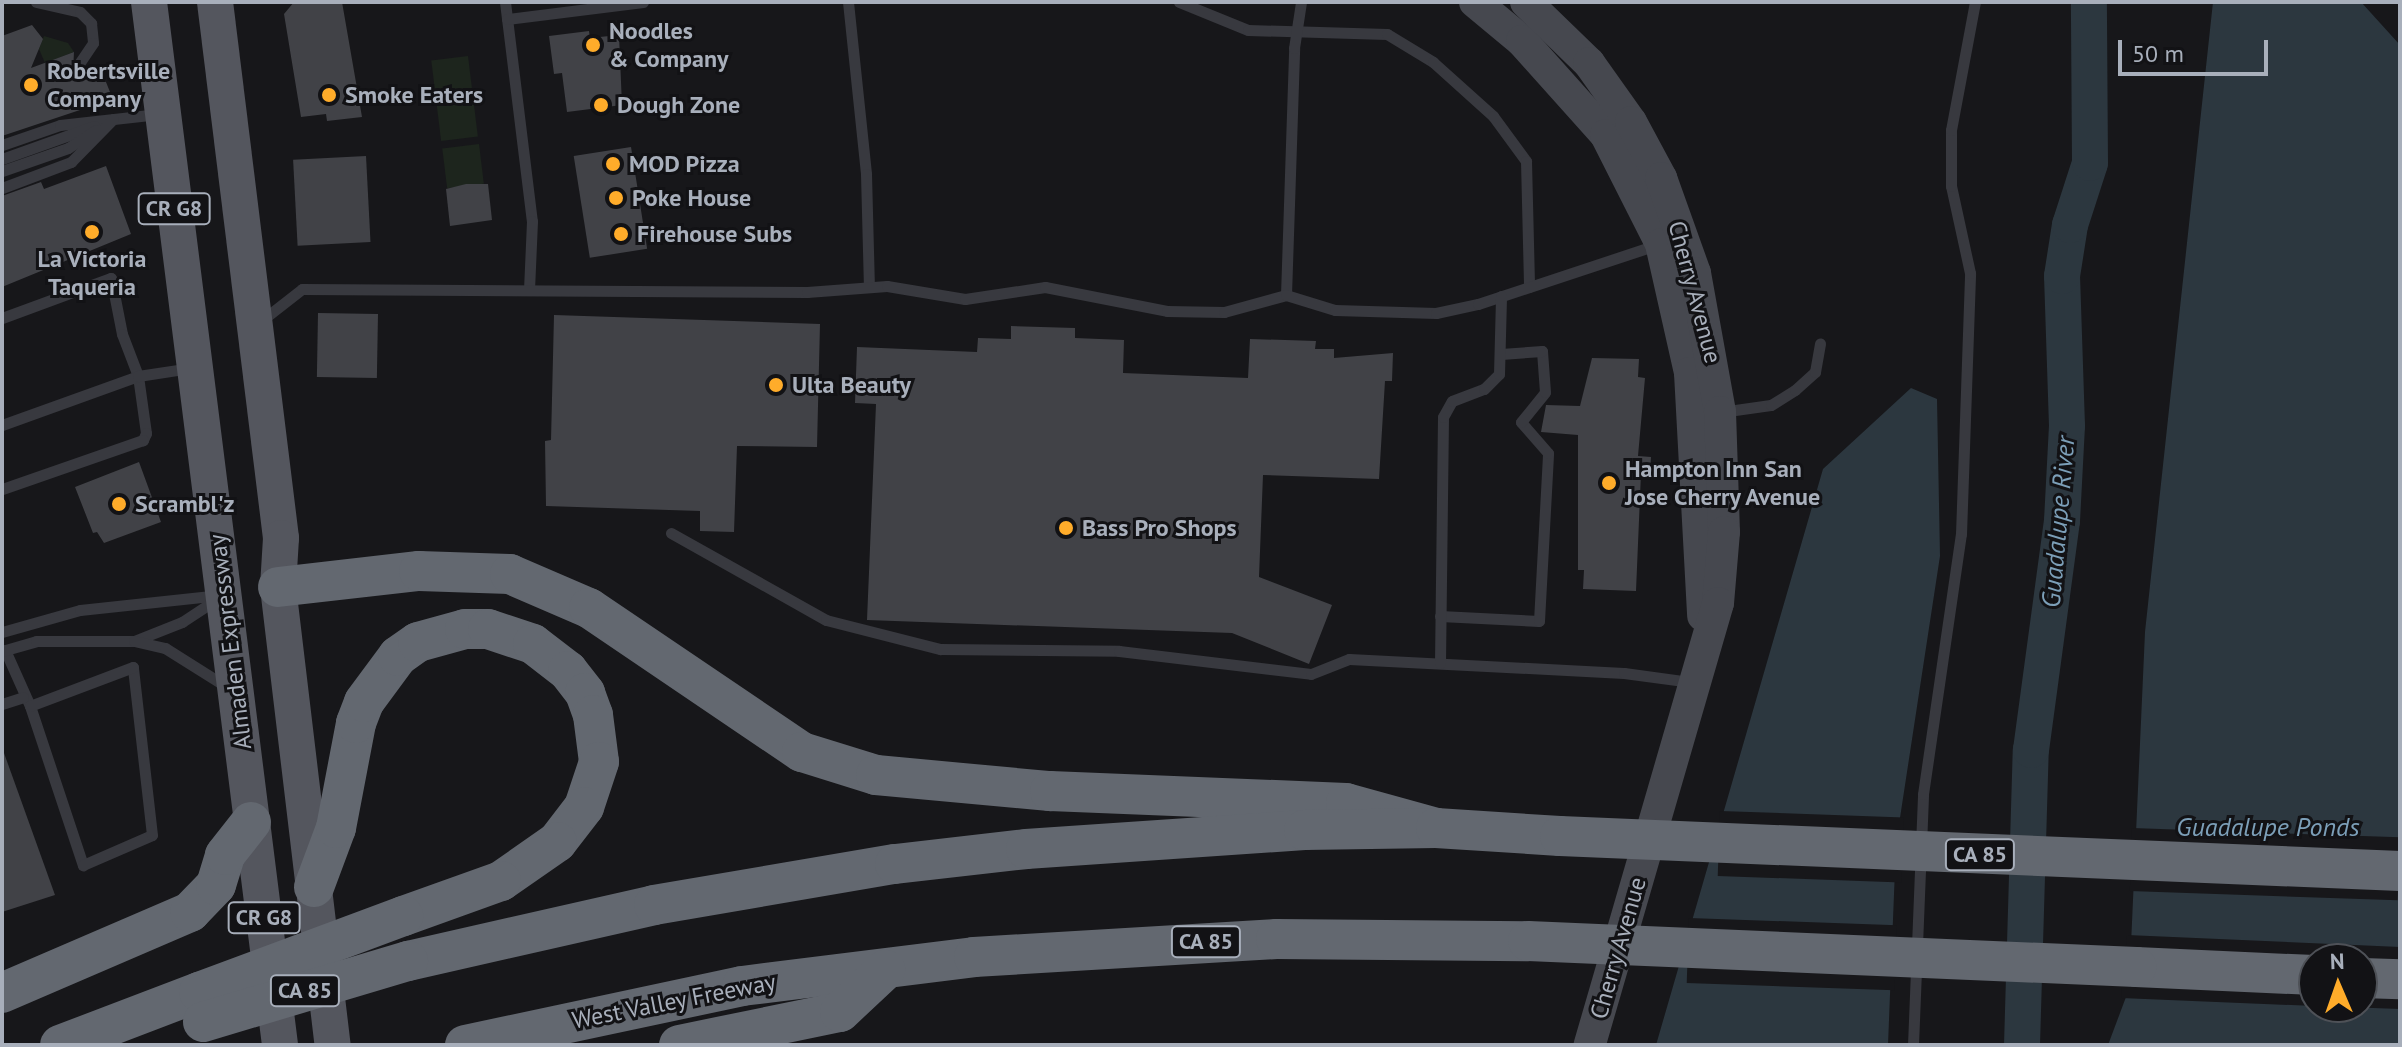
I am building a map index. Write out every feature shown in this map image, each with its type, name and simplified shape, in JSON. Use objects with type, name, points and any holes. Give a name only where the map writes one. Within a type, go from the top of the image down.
[{"type":"highway","points":[[278,587],[431,570],[510,574],[589,608],[802,752],[876,775],[1019,789],[1346,803],[1436,828]]},
{"type":"highway","points":[[60,1045],[201,1007],[403,916],[501,881],[557,842],[584,807],[599,762],[593,715],[585,693],[568,671],[533,644],[488,629],[465,629],[418,642],[398,656],[364,702],[356,723],[336,828],[314,887]]},
{"type":"highway","points":[[2,993],[190,912],[216,885],[225,855],[251,822]]},
{"type":"highway","name":"CA 85","points":[[134,1045],[201,1007],[654,905],[895,864],[1098,842],[1436,828],[1560,836],[2400,871]]},
{"type":"highway","name":"CA 85","points":[[885,970],[1017,954],[1276,939],[1528,941],[2298,974]]},
{"type":"highway","points":[[679,1045],[840,1012],[885,970]]},
{"type":"highway","name":"West Valley Freeway","points":[[465,1045],[742,986],[885,970]]},
{"type":"highway","points":[[2378,978],[2400,979]]},
{"type":"main road","name":"CR G8","points":[[215,2],[281,538],[278,587],[333,1045]]},
{"type":"main road","name":"Almaden Expressway","points":[[144,8],[162,113],[196,367],[280,1045]]},
{"type":"main road","points":[[225,594],[278,587]]},
{"type":"street","name":"Cherry Avenue","points":[[1475,2],[1522,41],[1606,135],[1672,240],[1717,377],[1724,532],[1718,603],[1707,629],[1697,683],[1591,1041]]},
{"type":"street","name":"Cherry Avenue","points":[[1526,2],[1589,63],[1631,122],[1661,178],[1690,373],[1699,602],[1707,629]]},
{"type":"lane","points":[[36,2],[80,12],[91,23],[93,43],[78,65]]},
{"type":"lane","points":[[505,2],[532,221],[529,289]]},
{"type":"lane","points":[[507,19],[643,2]]},
{"type":"lane","points":[[848,2],[866,174],[869,287]]},
{"type":"lane","points":[[1179,2],[1248,30],[1387,34],[1433,62],[1493,116],[1526,161],[1529,287]]},
{"type":"lane","points":[[1286,295],[1295,33],[1301,2]]},
{"type":"lane","points":[[1913,1045],[1923,794],[1961,534],[1970,273],[1951,186],[1951,130],[1975,2]]},
{"type":"lane","points":[[2,145],[60,125],[162,113]]},
{"type":"lane","points":[[2,159],[114,118]]},
{"type":"lane","points":[[2,171],[68,148],[114,118]]},
{"type":"lane","points":[[2,188],[71,162],[114,118]]},
{"type":"lane","points":[[254,327],[302,289],[807,292],[869,287],[965,299],[1045,287],[1181,311],[1224,312],[1286,295],[1335,310],[1406,314],[1471,306],[1672,240]]},
{"type":"lane","points":[[2,318],[111,278],[122,334],[138,376],[143,440],[2,489]]},
{"type":"lane","points":[[1440,663],[1443,417],[1452,401],[1484,389],[1499,374],[1501,296]]},
{"type":"lane","points":[[1720,412],[1771,405],[1795,390],[1815,372],[1820,343]]},
{"type":"lane","points":[[1440,616],[1539,621],[1548,453],[1521,422],[1545,392],[1542,351],[1501,354]]},
{"type":"lane","points":[[2,425],[138,376],[196,367]]},
{"type":"lane","points":[[671,533],[826,620],[940,649],[1119,651],[1311,674],[1349,659],[1440,663],[1624,673],[1697,683]]},
{"type":"lane","points":[[2,632],[80,610],[225,594]]},
{"type":"lane","points":[[134,641],[182,622],[225,594]]},
{"type":"lane","points":[[2,704],[26,701],[133,667],[152,835],[83,865],[26,701],[3,651],[36,641],[134,641],[186,659],[237,694]]},
{"type":"shaded area","points":[[44,36],[68,43],[74,52],[45,63],[39,49]]},
{"type":"shaded area","points":[[468,56],[478,136],[441,141],[431,61]]},
{"type":"shaded area","points":[[479,144],[484,184],[447,188],[442,149]]},
{"type":"water","name":"Guadalupe Ponds","points":[[2213,2],[2361,2],[2400,45],[2400,1045],[2108,1045],[2129,989],[2145,632]]},
{"type":"water","points":[[1911,388],[1937,399],[1940,556],[1896,844],[1888,1045],[1656,1045],[1823,469]]},
{"type":"pier","points":[[1720,811],[1904,817],[1902,882],[1718,876]]},
{"type":"pier","points":[[2132,828],[2400,837],[2398,900],[2130,891]]},
{"type":"pier","points":[[1689,918],[1897,925],[1895,990],[1687,983]]},
{"type":"pier","points":[[2127,935],[2309,943],[2298,943],[2298,1005],[2121,998]]},
{"type":"pier","points":[[2378,946],[2400,947],[2400,1009],[2378,1008]]},
{"type":"building","points":[[294,2],[342,2],[362,117],[327,121],[326,114],[301,117],[284,14]]},
{"type":"building","points":[[32,25],[43,39],[31,68],[74,52],[73,72],[84,79],[102,72],[110,92],[89,100],[89,107],[2,136],[2,36]]},
{"type":"building","points":[[589,31],[590,38],[619,35],[622,105],[567,112],[562,73],[554,74],[549,36]]},
{"type":"building","points":[[631,147],[647,249],[590,258],[574,156]]},
{"type":"building","points":[[366,156],[371,242],[298,246],[293,160]]},
{"type":"building","points":[[106,166],[131,234],[2,287],[2,196],[41,182],[44,189]]},
{"type":"building","points":[[466,184],[488,184],[492,220],[450,226],[446,189]]},
{"type":"building","points":[[318,313],[378,314],[377,378],[317,377]]},
{"type":"building","points":[[554,315],[820,324],[817,447],[737,446],[734,532],[700,531],[700,511],[546,506],[545,441],[551,440]]},
{"type":"building","name":"Bass Pro Shops","points":[[1011,326],[1075,328],[1075,338],[1124,340],[1123,373],[1248,378],[1250,339],[1316,341],[1315,349],[1334,349],[1334,358],[1393,353],[1392,381],[1385,381],[1379,479],[1263,475],[1259,577],[1332,605],[1309,664],[1232,633],[867,620],[876,404],[855,403],[857,347],[977,352],[978,338],[1011,339]]},
{"type":"building","name":"Hampton Inn San Jose Cherry Avenue","points":[[1592,358],[1639,359],[1638,377],[1645,378],[1638,456],[1651,457],[1650,474],[1641,473],[1636,591],[1583,589],[1584,570],[1578,570],[1578,435],[1541,432],[1546,405],[1580,406]]},
{"type":"building","points":[[139,462],[161,522],[104,543],[97,532],[93,533],[75,487]]},
{"type":"building","points":[[2,754],[55,895],[2,912]]},
{"type":"waterway","name":"Guadalupe River","points":[[2022,1045],[2031,750],[2062,521],[2067,426],[2062,276],[2070,225],[2090,163],[2089,2]]},
{"type":"place","name":"Noodles & Company","points":[[593,45]]},
{"type":"place","name":"Robertsville Company","points":[[31,85]]},
{"type":"place","name":"Smoke Eaters","points":[[329,95]]},
{"type":"place","name":"Dough Zone","points":[[601,105]]},
{"type":"place","name":"MOD Pizza","points":[[613,164]]},
{"type":"place","name":"Poke House","points":[[616,198]]},
{"type":"place","name":"La Victoria Taqueria","points":[[92,232]]},
{"type":"place","name":"Firehouse Subs","points":[[621,234]]},
{"type":"place","name":"Ulta Beauty","points":[[776,385]]},
{"type":"place","name":"Hampton Inn San Jose Cherry Avenue","points":[[1609,483]]},
{"type":"place","name":"Scrambl'z","points":[[119,504]]},
{"type":"place","name":"Bass Pro Shops","points":[[1066,528]]}]
